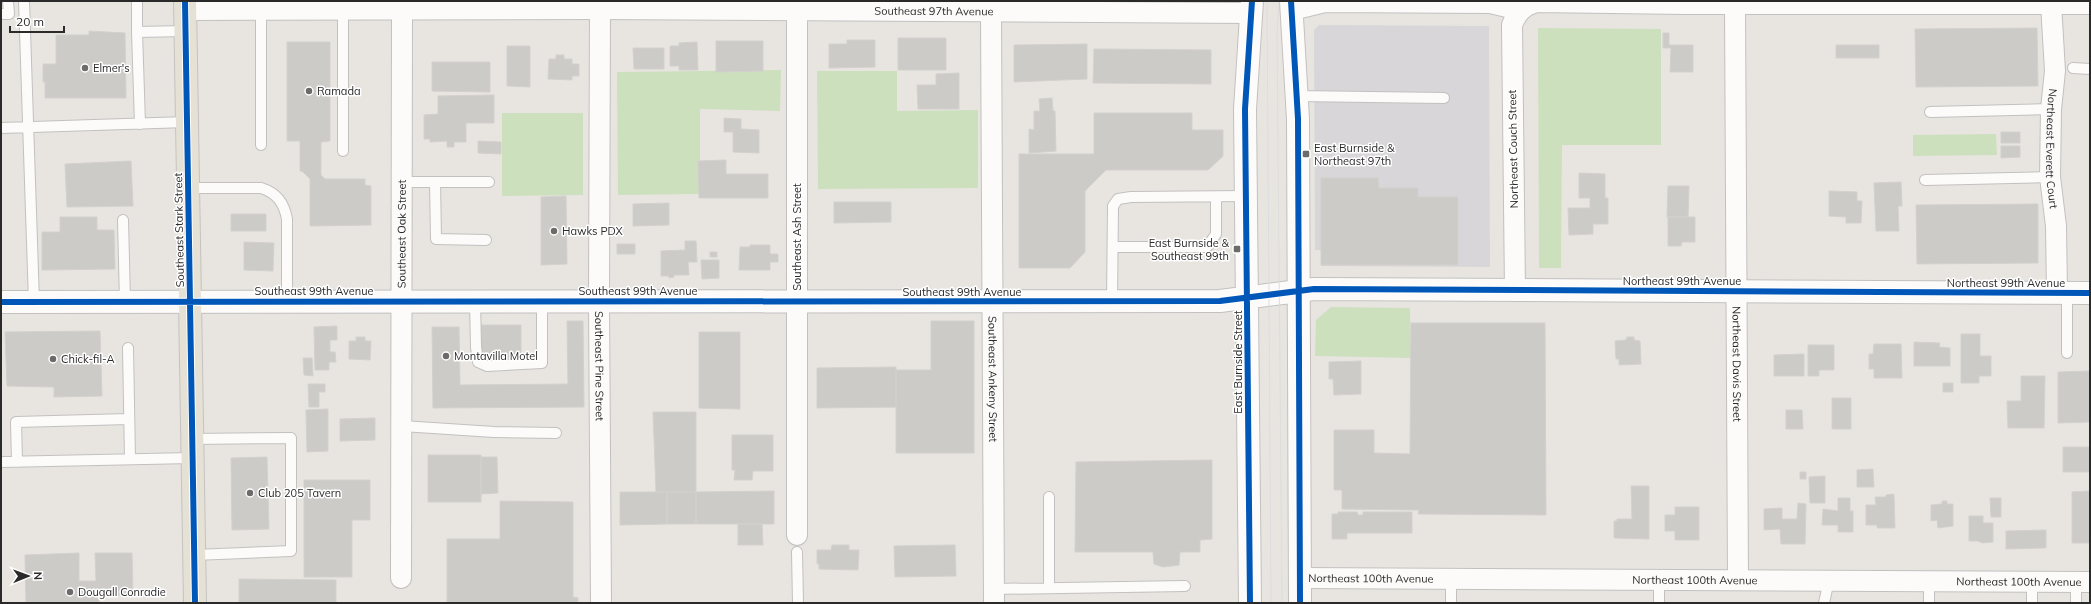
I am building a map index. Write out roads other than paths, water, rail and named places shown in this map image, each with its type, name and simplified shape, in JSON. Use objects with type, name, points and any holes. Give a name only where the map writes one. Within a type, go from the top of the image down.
[{"type":"main road","name":"Southeast Stark Street","points":[[185,14],[195,603]]},
{"type":"street","points":[[1300,603],[1296,96],[1292,5],[1325,2],[1468,2],[1490,3],[1520,10],[1527,5],[1538,2],[1735,5],[2090,4]]},
{"type":"street","name":"Northeast Everett Court","points":[[2052,4],[2055,72],[2051,109],[2050,177],[2062,293]]},
{"type":"street","name":"Southeast 97th Avenue","points":[[185,14],[260,10],[295,5],[343,10],[606,7],[991,12],[1251,7]]},
{"type":"street","name":"Northeast Davis Street","points":[[1735,5],[1738,580]]},
{"type":"street","name":"Southeast Pine Street","points":[[601,603],[599,301],[606,7]]},
{"type":"street","name":"East Burnside Street","points":[[1250,603],[1246,109],[1251,7]]},
{"type":"street","name":"Southeast Oak Street","points":[[401,578],[402,10]]},
{"type":"street","name":"Southeast Ash Street","points":[[797,10],[797,544]]},
{"type":"street","name":"Northeast Couch Street","points":[[1515,291],[1512,25],[1520,10]]},
{"type":"street","name":"Southeast Ankeny Street","points":[[991,12],[994,596]]},
{"type":"street","name":"Northeast 99th Avenue","points":[[1274,294],[1314,289],[2090,293]]},
{"type":"street","name":"Southeast 99th Avenue","points":[[1,302],[1112,302],[1220,301],[1274,294]]},
{"type":"street","name":"Northeast 100th Avenue","points":[[1300,578],[2083,582]]},
{"type":"lane","points":[[5,14],[8,1]]},
{"type":"lane","points":[[24,1],[34,302]]},
{"type":"lane","points":[[137,1],[140,124]]},
{"type":"lane","points":[[260,10],[261,145]]},
{"type":"lane","points":[[343,10],[343,151]]},
{"type":"lane","points":[[137,32],[185,14]]},
{"type":"lane","points":[[2073,68],[2090,69]]},
{"type":"lane","points":[[1296,96],[1444,98]]},
{"type":"lane","points":[[1930,112],[2051,109]]},
{"type":"lane","points":[[1,128],[187,122]]},
{"type":"lane","points":[[1925,180],[2050,177]]},
{"type":"lane","points":[[402,182],[489,182]]},
{"type":"lane","points":[[435,182],[436,239],[486,240]]},
{"type":"lane","points":[[188,188],[261,188],[272,192],[280,199],[285,209],[287,219],[287,301]]},
{"type":"lane","points":[[1112,302],[1113,206],[1118,199],[1131,197],[1246,196]]},
{"type":"lane","points":[[1113,247],[1207,247],[1216,234],[1216,197]]},
{"type":"lane","points":[[123,220],[125,302]]},
{"type":"lane","points":[[2062,293],[2067,353]]},
{"type":"lane","points":[[475,301],[476,347],[478,362],[486,366],[542,363],[542,301]]},
{"type":"lane","points":[[128,348],[130,459]]},
{"type":"lane","points":[[17,462],[16,422],[129,419]]},
{"type":"lane","points":[[402,426],[494,432],[556,433]]},
{"type":"lane","points":[[1,462],[130,459],[192,449],[291,438],[291,551],[194,555]]},
{"type":"lane","points":[[1049,497],[1049,588]]},
{"type":"lane","points":[[797,544],[798,603]]},
{"type":"lane","points":[[1451,579],[1451,603]]},
{"type":"lane","points":[[1659,580],[1659,603]]},
{"type":"lane","points":[[1824,603],[1829,580]]},
{"type":"lane","points":[[1929,581],[1929,603]]},
{"type":"lane","points":[[2032,582],[2032,603]]},
{"type":"lane","points":[[2076,603],[2083,582]]},
{"type":"lane","points":[[994,596],[1049,588],[1185,586]]},
{"type":"tram line","points":[[1267,1],[1271,603]]},
{"type":"tram line","points":[[1279,1],[1277,34],[1282,603]]},
{"type":"place","name":"Elmer's","points":[[85,68]]},
{"type":"place","name":"Ramada","points":[[309,91]]},
{"type":"place","name":"East Burnside & Northeast 97th","points":[[1306,154]]},
{"type":"place","name":"Hawks PDX","points":[[554,231]]},
{"type":"place","name":"East Burnside & Southeast 99th","points":[[1237,249]]},
{"type":"place","name":"Montavilla Motel","points":[[446,356]]},
{"type":"place","name":"Chick-fil-A","points":[[53,359]]},
{"type":"place","name":"Club 205 Tavern","points":[[250,493]]},
{"type":"place","name":"Dougall Conradie","points":[[70,592]]}]
